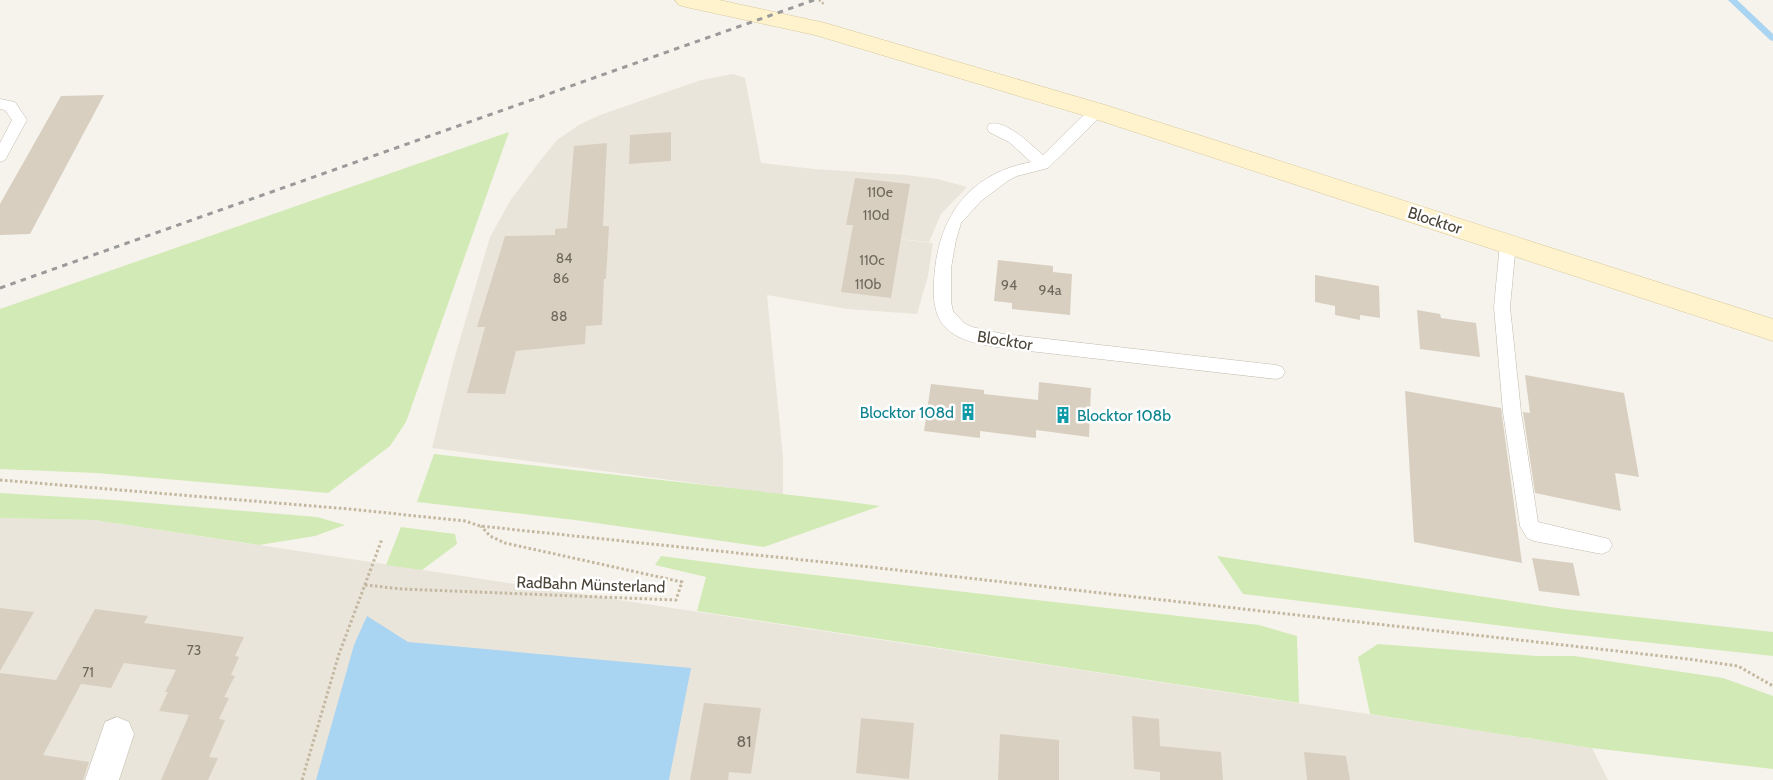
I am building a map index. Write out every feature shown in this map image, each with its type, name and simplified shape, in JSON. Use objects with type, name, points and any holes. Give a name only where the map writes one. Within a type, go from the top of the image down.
[{"type":"main road","name":"Blocktor","points":[[686,0],[817,28],[1097,111],[1773,330]]},
{"type":"street","points":[[102,780],[117,734]]},
{"type":"lane","points":[[0,104],[10,106],[20,120],[0,156]]},
{"type":"lane","points":[[994,128],[1014,138],[1043,164],[1097,111]]},
{"type":"lane","name":"Blocktor","points":[[1043,164],[1011,172],[990,185],[959,213],[946,247],[941,293],[946,318],[960,330],[974,336],[1003,342],[1276,372]]},
{"type":"lane","points":[[1508,243],[1502,306],[1512,412],[1529,526],[1534,532],[1602,545]]},
{"type":"path","points":[[0,480],[205,495],[357,509],[465,521],[480,526],[861,566],[1688,659],[1738,666],[1773,686]]},
{"type":"path","name":"RadBahn Münsterland","points":[[365,585],[402,589],[676,600],[682,582],[506,543],[490,536],[480,526]]},
{"type":"path","points":[[302,780],[339,654],[382,539]]},
{"type":"shaded area","points":[[733,74],[745,78],[761,163],[814,169],[906,175],[938,179],[967,187],[941,214],[929,242],[860,235],[933,243],[928,276],[917,314],[847,309],[767,295],[783,457],[783,495],[432,448],[453,363],[490,237],[510,201],[540,161],[557,140],[579,125],[600,115],[701,80]]},
{"type":"shaded area","points":[[0,518],[94,520],[1592,748],[1608,780],[0,780]]},
{"type":"green space","points":[[509,132],[406,422],[390,446],[328,493],[96,473],[0,469],[0,309]]},
{"type":"green space","points":[[434,454],[880,506],[764,547],[575,520],[417,502]]},
{"type":"green space","points":[[0,493],[113,500],[317,517],[345,525],[315,536],[259,545],[94,520],[0,518]]},
{"type":"green space","points":[[401,527],[455,534],[457,544],[422,570],[386,565]]},
{"type":"green space","points":[[661,556],[1259,625],[1297,636],[1299,703],[697,611],[706,577],[655,565]]},
{"type":"green space","points":[[1217,556],[1564,609],[1773,632],[1773,656],[1569,634],[1243,594]]},
{"type":"green space","points":[[1378,644],[1536,656],[1574,656],[1723,678],[1773,696],[1773,769],[1592,748],[1370,714],[1358,657]]},
{"type":"water","points":[[367,616],[408,642],[691,668],[669,780],[316,780],[354,645]]},
{"type":"building","points":[[104,95],[30,234],[0,235],[0,204],[61,96]]},
{"type":"building","points":[[671,132],[671,161],[629,164],[630,135]]},
{"type":"building","points":[[607,143],[603,226],[609,226],[602,325],[586,326],[585,344],[516,351],[505,394],[467,393],[485,327],[477,327],[505,236],[555,235],[555,229],[567,228],[574,146]]},
{"type":"building","points":[[855,178],[910,184],[891,298],[841,292],[853,225],[846,225]]},
{"type":"building","points":[[998,260],[1053,266],[1053,272],[1072,274],[1070,315],[1012,309],[1012,303],[994,301]]},
{"type":"building","points":[[1315,275],[1379,286],[1380,318],[1360,315],[1360,320],[1335,315],[1335,306],[1315,302]]},
{"type":"building","points":[[1417,310],[1440,314],[1441,318],[1476,323],[1480,357],[1420,349]]},
{"type":"building","points":[[1525,375],[1624,393],[1639,477],[1615,473],[1621,511],[1535,493],[1523,412],[1530,413]]},
{"type":"building","points":[[1039,382],[1091,388],[1089,437],[1036,430],[1036,438],[980,431],[980,438],[924,431],[931,384],[984,390],[984,394],[1038,400]]},
{"type":"building","points":[[1405,391],[1501,408],[1522,563],[1414,542]]},
{"type":"building","points":[[1532,558],[1573,563],[1580,596],[1539,591]]},
{"type":"building","points":[[0,608],[34,612],[0,671]]},
{"type":"building","points":[[95,609],[148,616],[144,623],[244,637],[235,656],[239,657],[231,675],[235,676],[224,697],[229,698],[219,719],[225,720],[209,757],[218,758],[208,780],[161,780],[189,715],[159,711],[168,692],[165,692],[176,670],[124,663],[111,688],[81,684],[43,755],[89,762],[83,780],[0,780],[0,673],[56,680]]},
{"type":"building","points":[[704,703],[761,708],[751,774],[729,772],[728,780],[690,780]]},
{"type":"building","points":[[1132,716],[1159,719],[1160,746],[1221,752],[1223,780],[1160,780],[1160,772],[1134,769]]},
{"type":"building","points":[[861,718],[914,723],[909,779],[856,773]]},
{"type":"building","points":[[1000,734],[1059,740],[1059,780],[998,780]]},
{"type":"building","points":[[1304,752],[1346,756],[1350,780],[1307,780]]},
{"type":"waterway","points":[[1732,0],[1773,38]]},
{"type":"railway","points":[[0,288],[814,0]]},
{"type":"place","name":"Blocktor 108d","points":[[968,412]]},
{"type":"place","name":"Blocktor 108b","points":[[1063,415]]}]
